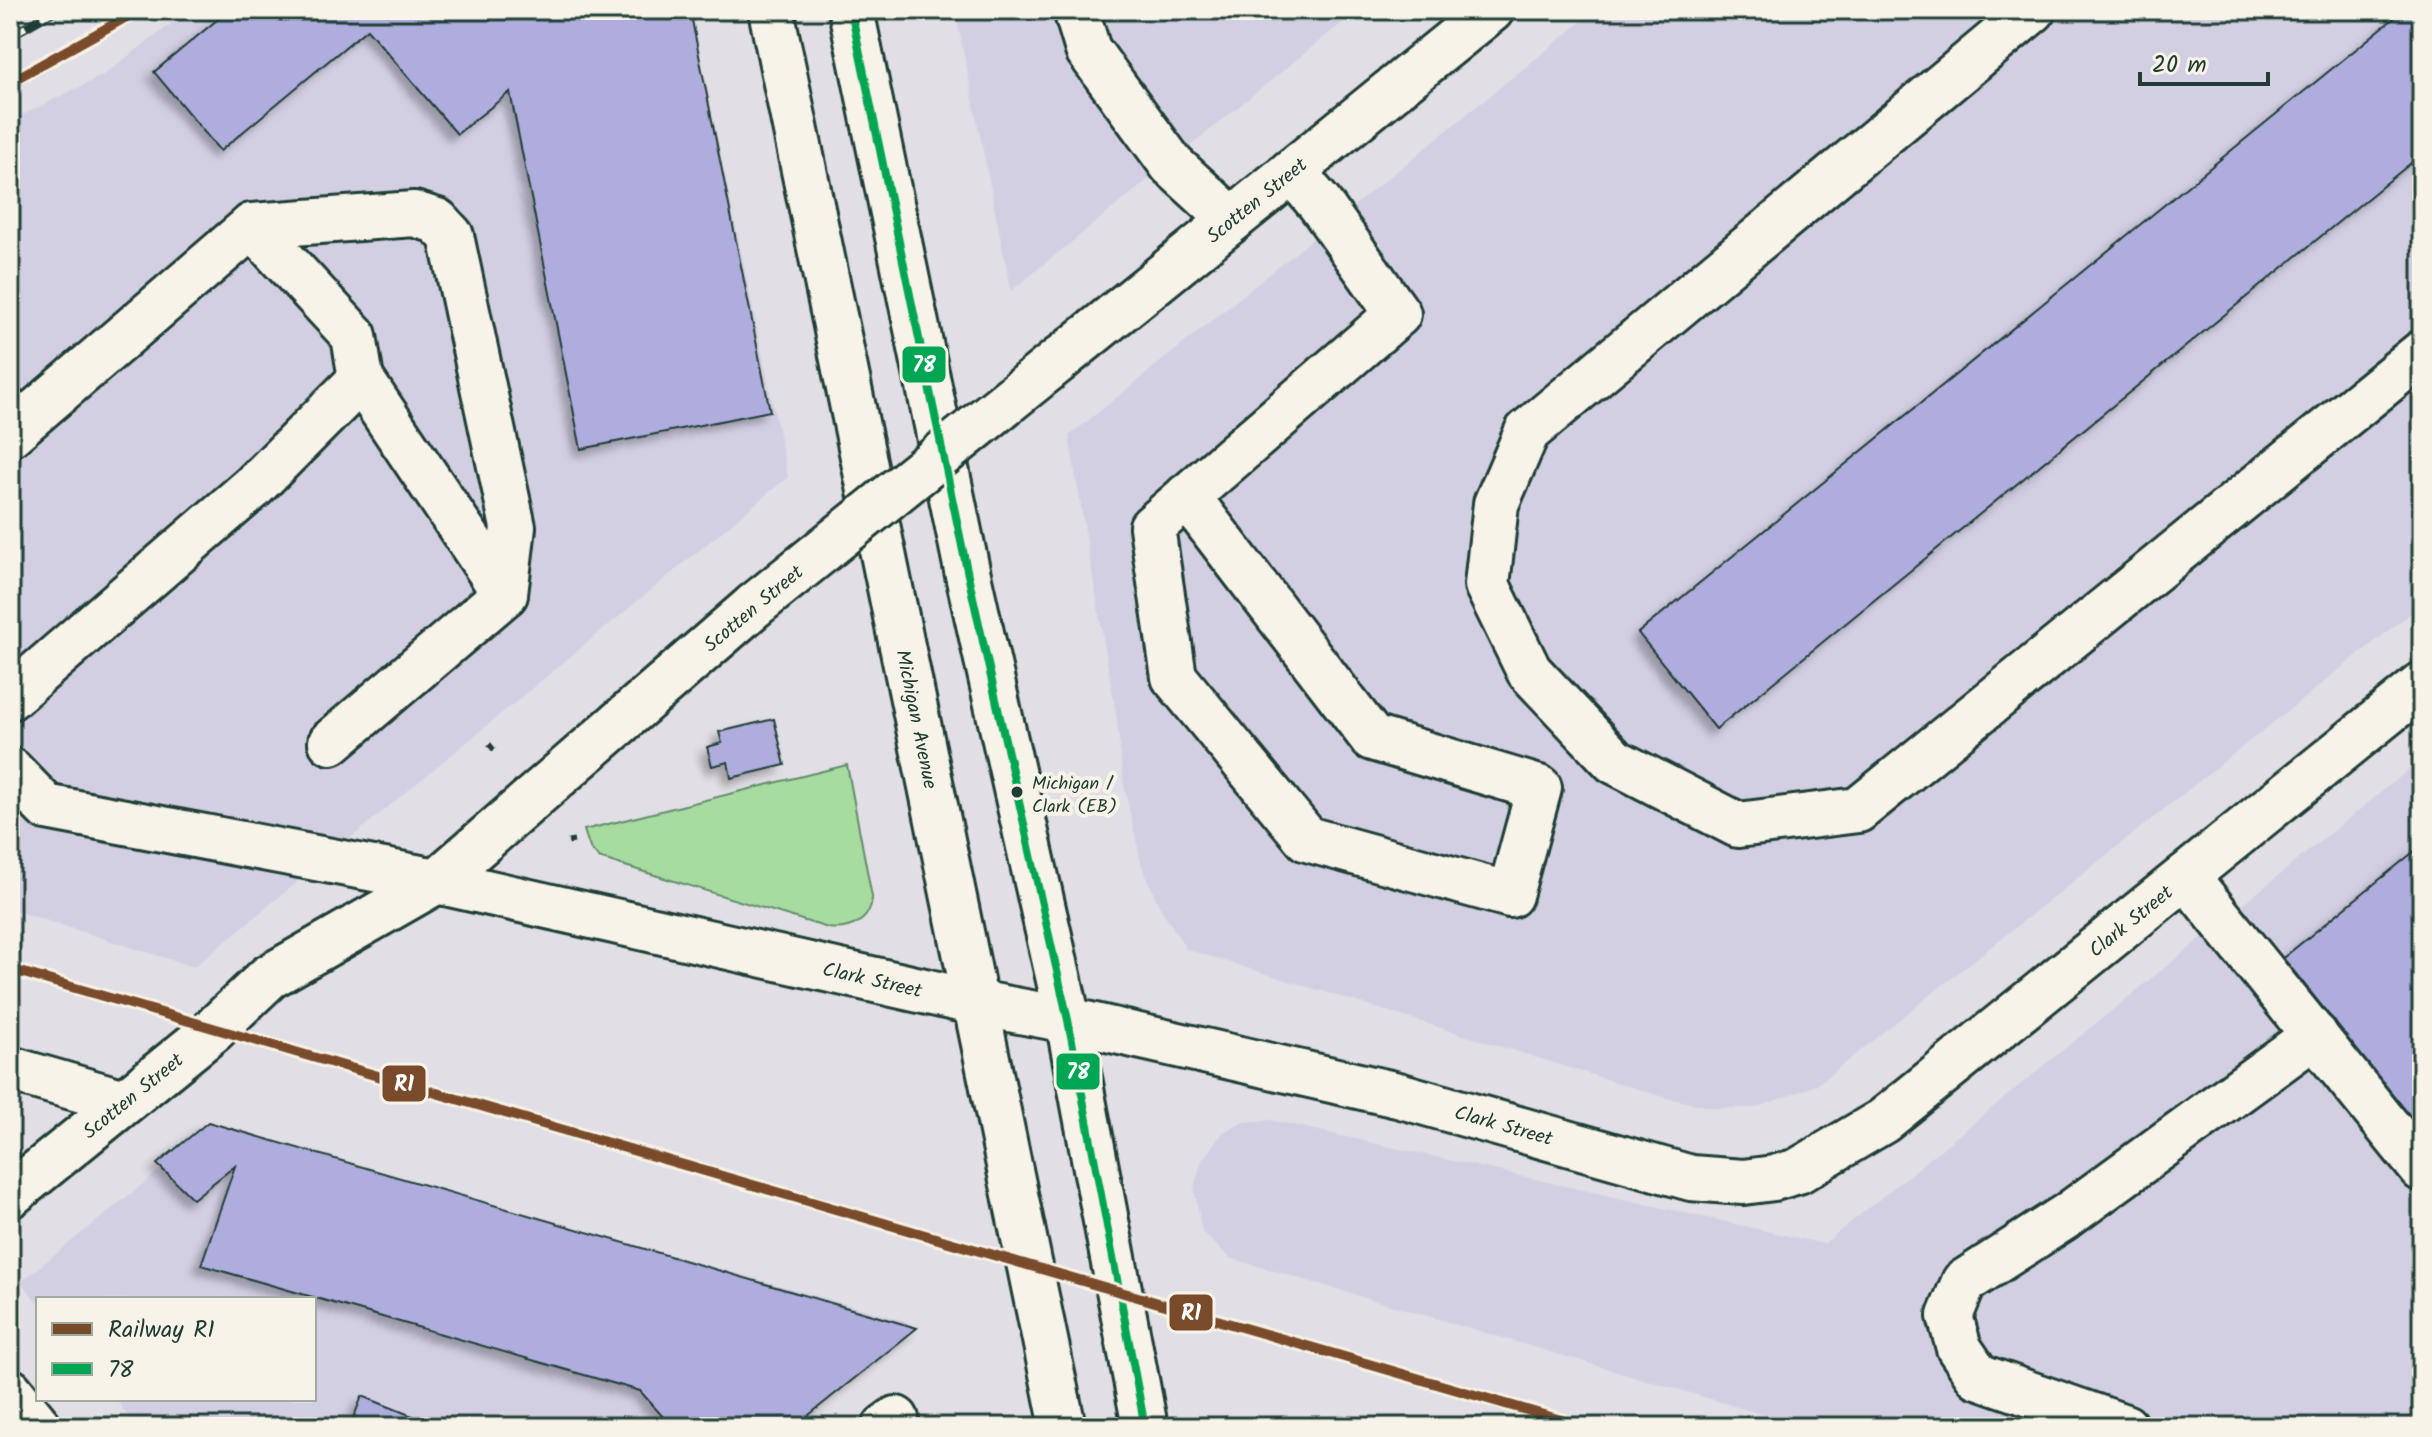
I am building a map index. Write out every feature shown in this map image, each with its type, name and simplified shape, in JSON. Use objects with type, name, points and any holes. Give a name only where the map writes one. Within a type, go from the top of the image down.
[{"type":"street","name":"Michigan Avenue","points":[[771,10],[1063,1427]]},
{"type":"street","points":[[851,10],[968,575],[1068,1020],[1145,1427]]},
{"type":"street","points":[[1076,10],[1088,50],[1172,165],[1232,220]]},
{"type":"street","name":"Scotten Street","points":[[10,1195],[212,1031],[269,977],[437,881],[755,605],[1491,10]]},
{"type":"street","points":[[2033,10],[1527,432],[1496,504],[1487,585],[1529,671],[1614,761],[1738,825],[1858,810],[2422,353]]},
{"type":"street","points":[[1187,496],[1372,738],[1539,788],[1510,895],[1307,839],[1174,677],[1152,527],[1187,496],[1398,314],[1320,204],[1292,171]]},
{"type":"street","points":[[10,434],[252,226],[414,214],[437,221],[451,236],[513,527],[505,594],[331,742]]},
{"type":"street","points":[[252,226],[354,336],[361,379],[505,594]]},
{"type":"street","points":[[10,697],[253,487],[361,379]]},
{"type":"street","name":"Clark Street","points":[[10,770],[46,807],[437,881],[977,1003],[1068,1020],[1398,1095],[1691,1178],[1743,1182],[1798,1171],[1883,1121],[2422,685]]},
{"type":"street","points":[[2186,876],[2422,1169]]},
{"type":"street","points":[[2125,1427],[1978,1376],[1959,1348],[1950,1316],[1964,1282],[2068,1215],[2315,1035]]},
{"type":"street","points":[[10,1069],[124,1102]]},
{"type":"street","points":[[10,1391],[39,1427]]},
{"type":"path","points":[[489,744],[495,751]]},
{"type":"shaded area","points":[[190,10],[690,10],[788,477],[194,967],[10,909],[10,121],[102,76]]},
{"type":"shaded area","points":[[955,10],[1358,10],[1011,291]]},
{"type":"shaded area","points":[[1596,10],[2422,10],[2422,604],[1817,1085],[1755,1108],[1715,1108],[1667,1098],[1186,949],[1159,905],[1142,867],[1124,785],[1116,713],[1069,436]]},
{"type":"shaded area","points":[[2422,759],[2422,1427],[1806,1427],[1230,1258],[1202,1232],[1194,1187],[1202,1160],[1223,1132],[1244,1122],[1270,1120],[1824,1244]]},
{"type":"shaded area","points":[[214,1127],[909,1322],[778,1427],[137,1427],[117,1401],[316,1401],[316,1297],[36,1297],[36,1301],[21,1282]]},
{"type":"green space","points":[[847,765],[872,897],[863,918],[844,928],[828,928],[599,858],[590,848],[584,830]]},
{"type":"building","points":[[229,10],[690,10],[770,411],[581,449],[510,92],[457,134],[367,29],[220,151],[154,72]]},
{"type":"building","points":[[2404,10],[2422,10],[2422,154],[1716,729],[1638,633]]},
{"type":"building","points":[[774,719],[785,765],[731,778],[728,762],[712,766],[707,747],[722,743],[719,732]]},
{"type":"building","points":[[2422,845],[2422,1131],[2283,958]]},
{"type":"building","points":[[208,1122],[917,1328],[794,1427],[672,1427],[640,1391],[201,1265],[235,1166],[193,1199],[157,1164]]},
{"type":"building","points":[[362,1396],[440,1427],[350,1427]]},
{"type":"railway","points":[[10,36],[56,10]]},
{"type":"railway","points":[[10,82],[139,10]]},
{"type":"rail line","name":"R1","points":[[10,82],[139,10]]},
{"type":"rail line","name":"R1","points":[[10,969],[1585,1427]]},
{"type":"transit line","name":"78","points":[[851,10],[968,575],[1068,1020],[1145,1427]]},
{"type":"place","name":"Michigan / Clark (EB)","points":[[1017,792]]}]
